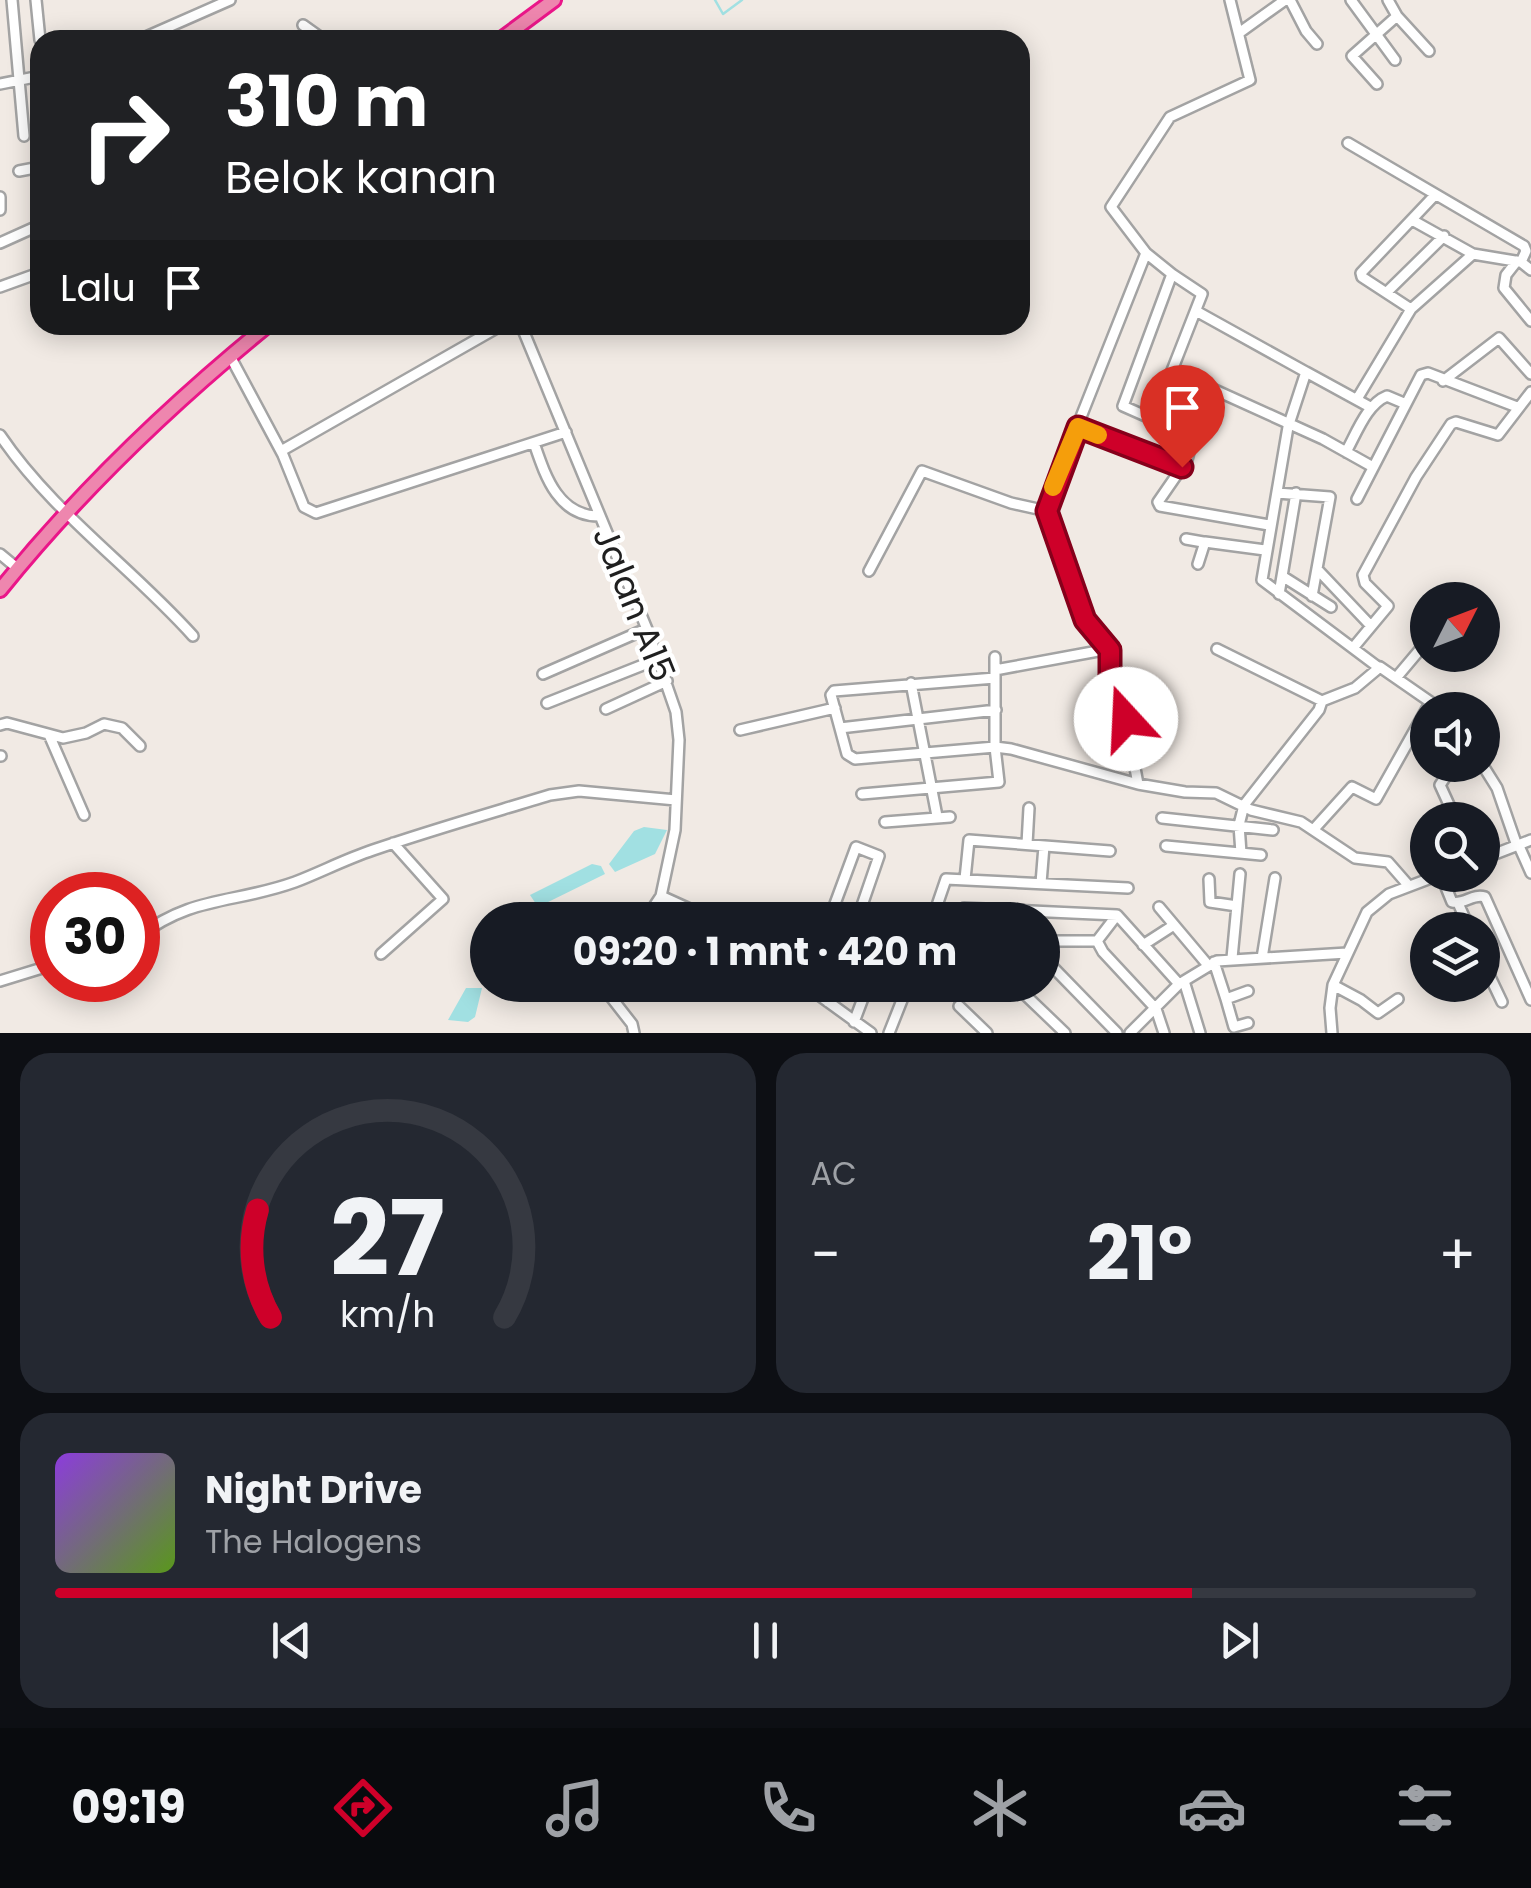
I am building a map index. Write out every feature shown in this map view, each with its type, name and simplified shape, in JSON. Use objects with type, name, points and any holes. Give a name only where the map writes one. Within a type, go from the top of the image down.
[{"type":"highway","points":[[514,30],[554,0]]},
{"type":"highway","points":[[0,590],[65,512],[256,335]]},
{"type":"street","points":[[12,0],[24,136]]},
{"type":"street","points":[[36,0],[39,30]]},
{"type":"street","points":[[162,30],[230,0]]},
{"type":"street","points":[[1154,419],[1201,292],[1146,253],[1112,207],[1170,117],[1250,80],[1230,0]]},
{"type":"street","points":[[1239,32],[1287,0],[1317,44]]},
{"type":"street","points":[[1350,0],[1395,60]]},
{"type":"street","points":[[1388,0],[1429,51]]},
{"type":"street","points":[[1378,84],[1352,56],[1398,16]]},
{"type":"street","points":[[304,25],[311,30]]},
{"type":"street","points":[[0,84],[30,78]]},
{"type":"street","points":[[1348,143],[1524,246],[1526,250],[1506,275],[1504,288],[1531,322]]},
{"type":"street","points":[[19,171],[30,169]]},
{"type":"street","points":[[1411,310],[1361,273],[1435,195]]},
{"type":"street","points":[[0,197],[0,210]]},
{"type":"street","points":[[1412,220],[1472,254],[1519,261],[1531,270]]},
{"type":"street","points":[[0,243],[30,230]]},
{"type":"street","points":[[1387,292],[1444,236]]},
{"type":"street","points":[[1104,648],[1085,620],[1047,511],[1146,253]]},
{"type":"street","points":[[1357,399],[1411,310],[1472,254]]},
{"type":"street","points":[[1172,274],[1123,402],[1126,410],[1192,436],[1182,467],[1158,502],[1160,506],[1269,525]]},
{"type":"street","points":[[0,287],[30,276]]},
{"type":"street","points":[[1196,311],[1370,407]]},
{"type":"street","points":[[281,451],[484,335]]},
{"type":"street","name":"Jalan A15","points":[[525,335],[666,681],[679,740],[675,830],[661,896]]},
{"type":"street","points":[[1443,381],[1499,338],[1531,374]]},
{"type":"street","points":[[230,356],[281,451],[304,506],[316,514],[566,432]]},
{"type":"street","points":[[1173,370],[1373,466]]},
{"type":"street","points":[[1306,372],[1289,424],[1262,580],[1415,692]]},
{"type":"street","points":[[1357,498],[1421,375],[1428,373],[1517,407]]},
{"type":"street","points":[[1346,452],[1370,407],[1384,396],[1406,404]]},
{"type":"street","points":[[1354,648],[1388,606],[1363,576],[1416,477],[1451,424],[1456,422],[1498,435],[1528,396]]},
{"type":"street","points":[[1078,427],[1182,467]]},
{"type":"street","points":[[0,435],[65,512],[153,592],[193,636]]},
{"type":"street","points":[[534,443],[550,486],[563,501],[583,514],[600,516]]},
{"type":"street","points":[[870,570],[922,471],[1011,503],[1047,511]]},
{"type":"street","points":[[1277,493],[1330,496],[1312,596]]},
{"type":"street","points":[[1278,594],[1296,493]]},
{"type":"street","points":[[1186,538],[1265,550]]},
{"type":"street","points":[[1198,564],[1203,542]]},
{"type":"street","points":[[0,554],[17,568]]},
{"type":"street","points":[[1317,569],[1371,626]]},
{"type":"street","points":[[1282,576],[1331,607]]},
{"type":"street","points":[[544,674],[646,629]]},
{"type":"street","points":[[1138,784],[1126,714],[1110,686],[1110,650],[1104,648],[995,674],[834,691],[832,695],[852,758],[995,747],[1138,784],[1216,793],[1251,810],[1302,822],[1355,858],[1388,862],[1408,886],[1374,904],[1347,953],[1333,985],[1332,1033]]},
{"type":"street","points":[[1217,649],[1322,701],[1355,688],[1378,667]]},
{"type":"street","points":[[862,794],[999,782],[994,658]]},
{"type":"street","points":[[548,703],[658,659]]},
{"type":"street","points":[[1396,678],[1410,661]]},
{"type":"street","points":[[606,709],[666,681]]},
{"type":"street","points":[[910,683],[937,816]]},
{"type":"street","points":[[1241,853],[1239,825],[1244,805],[1322,701]]},
{"type":"street","points":[[740,730],[836,708]]},
{"type":"street","points":[[840,728],[996,710]]},
{"type":"street","points":[[0,725],[50,737],[81,735],[104,724],[122,728],[140,746]]},
{"type":"street","points":[[50,737],[84,815]]},
{"type":"street","points":[[1314,829],[1352,787],[1376,800],[1410,739]]},
{"type":"street","points":[[1494,782],[1531,873]]},
{"type":"street","points":[[160,921],[188,907],[255,894],[393,843],[550,795],[580,791],[676,800]]},
{"type":"street","points":[[1027,844],[1029,808]]},
{"type":"street","points":[[885,822],[950,817]]},
{"type":"street","points":[[1162,818],[1273,830]]},
{"type":"street","points":[[965,879],[969,840],[1110,851]]},
{"type":"street","points":[[1500,852],[1531,840]]},
{"type":"street","points":[[381,954],[443,898],[393,843]]},
{"type":"street","points":[[1041,883],[1044,846]]},
{"type":"street","points":[[1166,846],[1261,855]]},
{"type":"street","points":[[836,902],[856,847],[879,856],[863,902]]},
{"type":"street","points":[[1232,958],[1240,874]]},
{"type":"street","points":[[938,902],[946,878],[1128,888]]},
{"type":"street","points":[[1262,958],[1275,878]]},
{"type":"street","points":[[1209,879],[1210,902],[1237,906]]},
{"type":"street","points":[[1447,892],[1450,900],[1458,903],[1484,897],[1531,1000]]},
{"type":"street","points":[[657,902],[661,896],[674,902]]},
{"type":"street","points":[[1458,903],[1462,912]]},
{"type":"street","points":[[1159,907],[1211,963],[1235,1030],[1248,1023]]},
{"type":"street","points":[[1060,915],[1117,915],[1182,983],[1200,1033]]},
{"type":"street","points":[[1097,941],[1117,915]]},
{"type":"street","points":[[1143,945],[1174,924]]},
{"type":"street","points":[[1060,941],[1097,941]]},
{"type":"street","points":[[1097,941],[1102,952],[1156,1009],[1164,1033]]},
{"type":"street","points":[[1130,1033],[1182,983],[1211,963],[1232,958],[1347,953]]},
{"type":"street","points":[[1500,957],[1508,953]]},
{"type":"street","points":[[0,981],[30,972]]},
{"type":"street","points":[[1060,974],[1117,1033]]},
{"type":"street","points":[[1333,985],[1378,1013],[1398,999]]},
{"type":"street","points":[[1226,999],[1248,992]]},
{"type":"street","points":[[1500,998],[1502,1002]]},
{"type":"street","points":[[615,1002],[632,1024],[634,1033]]},
{"type":"street","points":[[828,1002],[871,1033]]},
{"type":"street","points":[[854,1022],[862,1002]]},
{"type":"street","points":[[889,1033],[901,1002]]},
{"type":"street","points":[[1033,1002],[1065,1033]]},
{"type":"street","points":[[959,1006],[987,1033]]},
{"type":"water","points":[[644,827],[667,830],[655,854],[615,872],[609,864],[634,831]]},
{"type":"water","points":[[592,864],[601,866],[605,874],[548,902],[535,902],[530,895]]},
{"type":"water","points":[[466,988],[470,988],[470,1002],[479,1002],[475,1017],[468,1022],[448,1020]]},
{"type":"waterway","points":[[715,0],[723,14],[742,0]]},
{"type":"slow traffic","points":[[1053,487],[1078,427],[1098,435]]},
{"type":"route","points":[[1126,719],[1110,686],[1110,650],[1104,648],[1081,611],[1047,507],[1078,427],[1182,467]]}]
